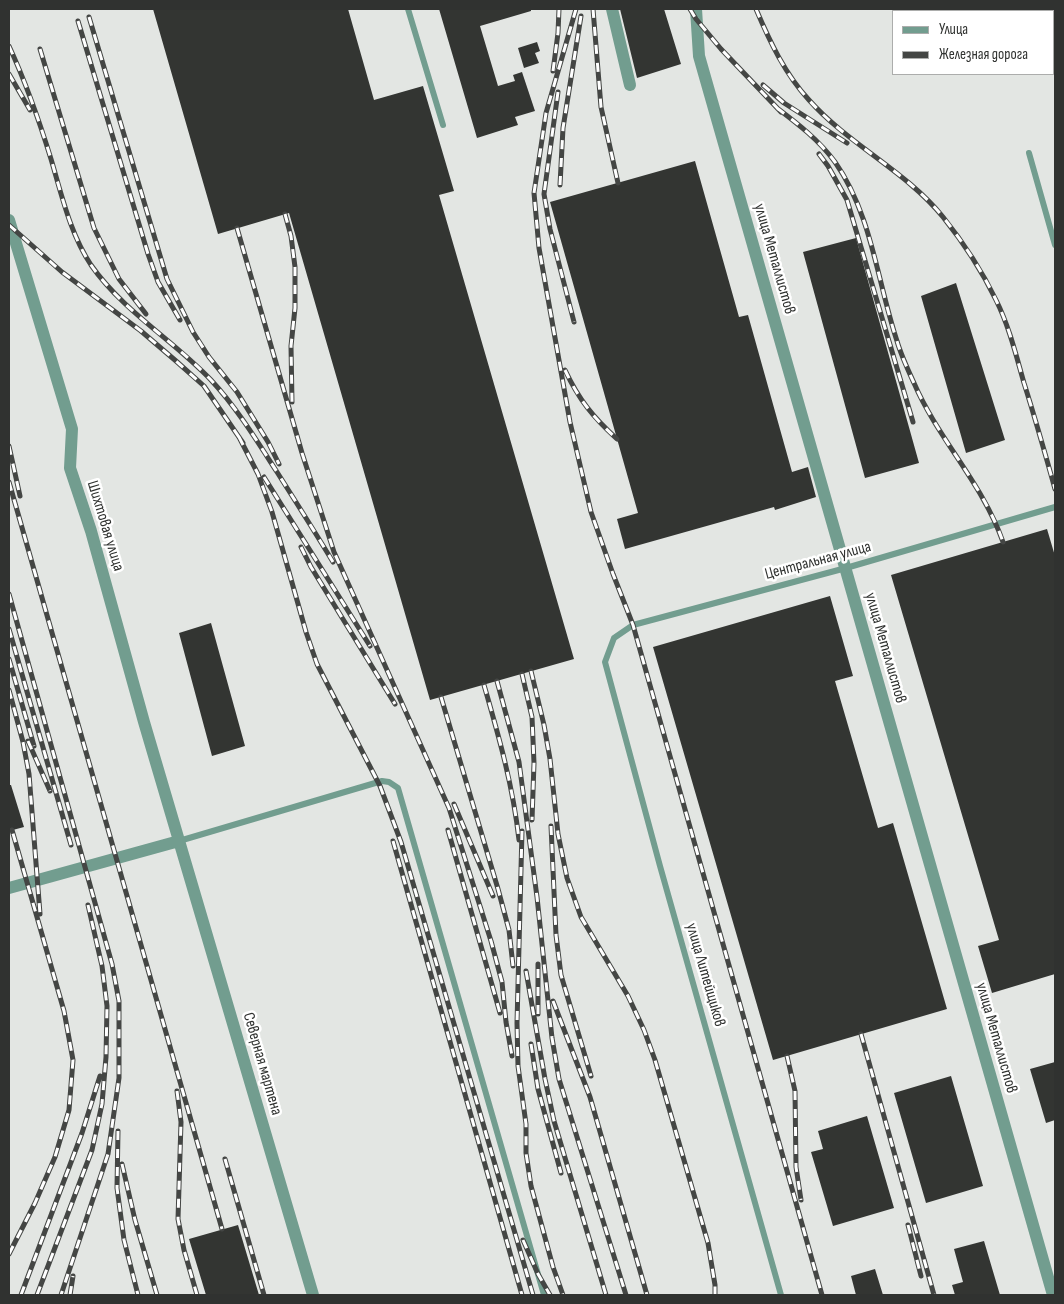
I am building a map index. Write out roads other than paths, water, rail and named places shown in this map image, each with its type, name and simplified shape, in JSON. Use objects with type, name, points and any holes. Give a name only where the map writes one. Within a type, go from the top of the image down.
[{"type":"street","points":[[612,9],[630,85]]},
{"type":"street","name":"улица Металлистов","points":[[696,9],[699,56],[1053,1295]]},
{"type":"street","name":"Шихтовая улица","points":[[9,220],[72,429],[70,468],[91,531],[179,841]]},
{"type":"street","points":[[9,888],[179,841]]},
{"type":"street","name":"Северная мартена","points":[[179,841],[313,1295]]},
{"type":"lane","points":[[408,9],[444,125]]},
{"type":"lane","points":[[1029,153],[1055,246]]},
{"type":"lane","name":"Центральная улица","points":[[605,662],[614,638],[633,625],[846,568],[1055,507]]},
{"type":"lane","name":"улица Литейщиков","points":[[605,662],[660,866],[781,1295]]},
{"type":"lane","points":[[179,841],[382,781],[389,782],[398,788],[544,1295]]},
{"type":"railway","points":[[553,71],[559,9]]},
{"type":"railway","points":[[576,9],[546,113],[534,193],[539,248],[570,422],[591,512],[633,625],[822,1295]]},
{"type":"railway","points":[[593,9],[601,107],[618,183]]},
{"type":"railway","points":[[690,9],[721,49],[781,112]]},
{"type":"railway","points":[[756,9],[779,57],[800,90],[842,131],[895,172],[928,201],[943,217],[965,247],[991,289],[1001,310],[1055,489]]},
{"type":"railway","points":[[560,185],[563,128],[581,16]]},
{"type":"railway","points":[[89,17],[167,279],[193,332],[209,357],[237,392],[268,442],[279,464]]},
{"type":"railway","points":[[78,21],[148,254],[158,282],[180,320]]},
{"type":"railway","points":[[9,46],[37,116],[72,227],[91,265],[118,297],[211,380],[238,413],[333,562]]},
{"type":"railway","points":[[40,49],[94,228],[119,279],[146,314]]},
{"type":"railway","points":[[9,74],[30,110]]},
{"type":"railway","points":[[763,85],[784,103],[847,143]]},
{"type":"railway","points":[[558,92],[544,194],[550,229],[574,322]]},
{"type":"railway","points":[[777,108],[815,139],[835,162],[847,182],[866,226],[890,318],[907,368],[924,404],[984,501],[1003,542]]},
{"type":"railway","points":[[819,154],[847,200],[913,422]]},
{"type":"railway","points":[[285,214],[291,236],[295,267],[295,308],[291,346],[292,402]]},
{"type":"railway","points":[[9,225],[62,272],[141,331],[204,386],[243,443]]},
{"type":"railway","points":[[237,228],[302,453],[334,552],[449,808],[502,982],[512,1056]]},
{"type":"railway","points":[[565,370],[587,408],[617,439]]},
{"type":"railway","points":[[239,437],[258,474],[272,512],[317,664],[380,786],[401,842],[533,1295]]},
{"type":"railway","points":[[9,446],[20,496]]},
{"type":"railway","points":[[264,477],[370,646]]},
{"type":"railway","points":[[9,482],[222,1229]]},
{"type":"railway","points":[[301,547],[311,567],[395,704]]},
{"type":"railway","points":[[9,594],[112,964],[119,1001],[119,1078],[108,1154],[61,1295]]},
{"type":"railway","points":[[9,629],[71,845]]},
{"type":"railway","points":[[9,659],[34,746]]},
{"type":"railway","points":[[531,671],[550,759],[558,834],[567,878],[581,917],[628,996],[644,1030],[655,1060],[708,1243],[715,1295]]},
{"type":"railway","points":[[522,674],[532,717],[534,763],[532,820]]},
{"type":"railway","points":[[497,681],[519,762],[537,897],[552,1038],[559,1079],[626,1295]]},
{"type":"railway","points":[[484,685],[509,781],[519,840]]},
{"type":"railway","points":[[9,690],[23,742],[29,774],[40,914]]},
{"type":"railway","points":[[441,697],[509,930],[513,966]]},
{"type":"railway","points":[[28,741],[50,791]]},
{"type":"railway","points":[[454,804],[493,896]]},
{"type":"railway","points":[[551,826],[556,935],[561,975],[591,1076]]},
{"type":"railway","points":[[9,1254],[35,1203],[55,1157],[69,1110],[73,1060],[64,1011],[12,830]]},
{"type":"railway","points":[[448,830],[500,1013]]},
{"type":"railway","points":[[522,831],[517,1023],[518,1066],[526,1124],[526,1153],[531,1186],[553,1267],[563,1295]]},
{"type":"railway","points":[[393,841],[522,1295]]},
{"type":"railway","points":[[37,1295],[92,1150],[102,1104],[106,1057],[107,1006],[102,966],[88,905]]},
{"type":"railway","points":[[538,964],[538,1014]]},
{"type":"railway","points":[[526,971],[554,1121],[606,1295]]},
{"type":"railway","points":[[553,1001],[590,1097],[647,1295]]},
{"type":"railway","points":[[861,1034],[934,1295]]},
{"type":"railway","points":[[531,1044],[538,1089],[561,1173]]},
{"type":"railway","points":[[787,1056],[795,1091],[796,1167],[801,1200]]},
{"type":"railway","points":[[21,1295],[82,1133],[100,1076]]},
{"type":"railway","points":[[177,1091],[181,1122],[178,1219],[184,1250],[197,1295]]},
{"type":"railway","points":[[118,1131],[117,1188],[124,1240],[138,1295]]},
{"type":"railway","points":[[225,1159],[264,1295]]},
{"type":"railway","points":[[122,1164],[135,1220],[157,1295]]},
{"type":"railway","points":[[908,1225],[921,1276]]},
{"type":"railway","points":[[523,1240],[538,1274],[550,1295]]},
{"type":"railway","points":[[70,1295],[73,1276]]}]
